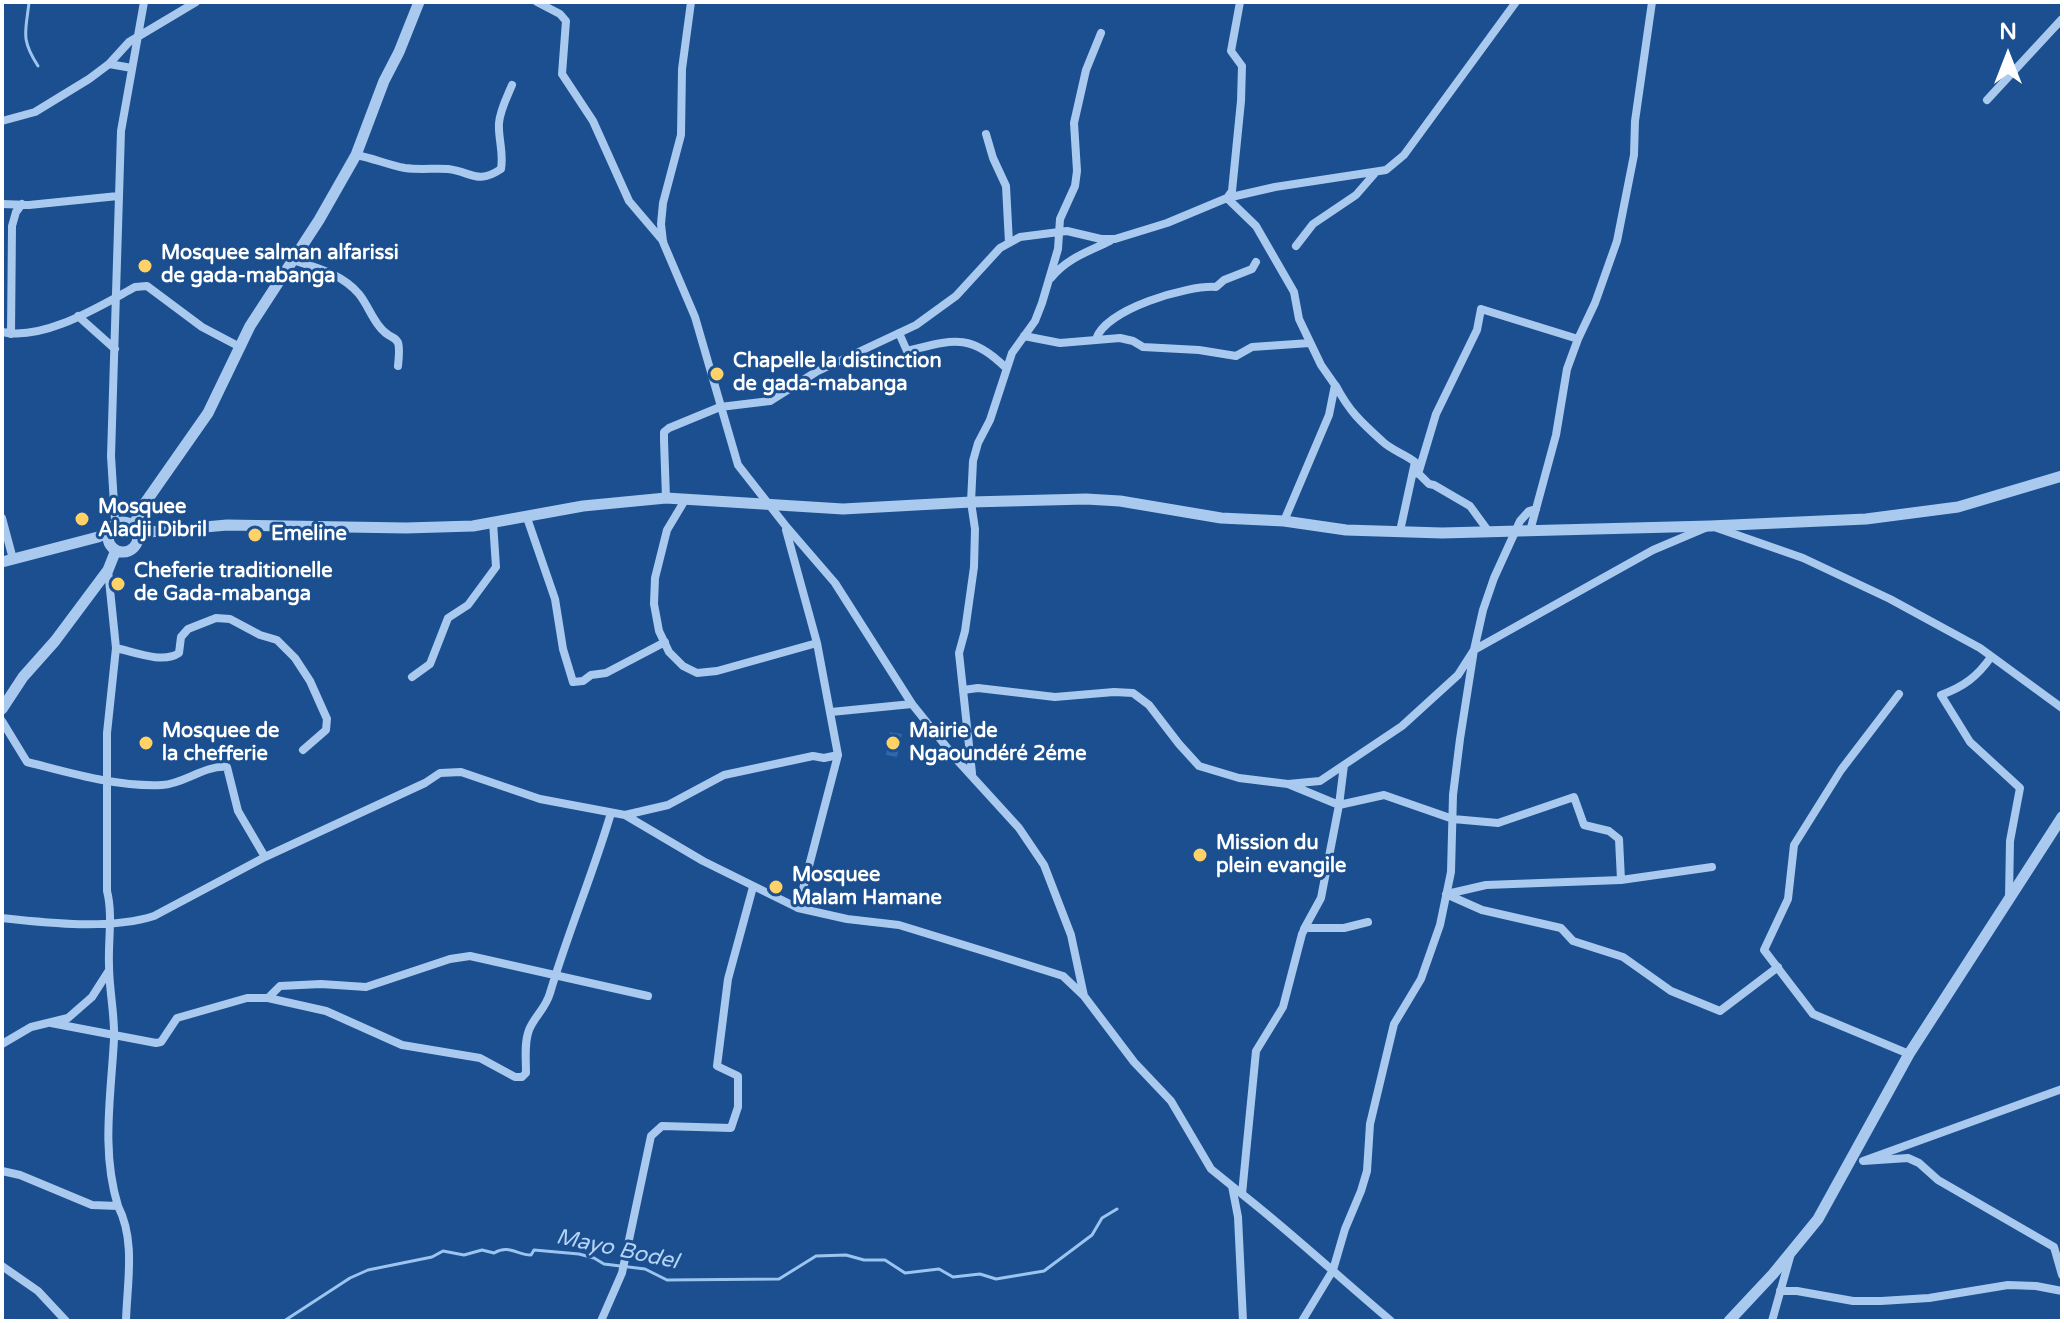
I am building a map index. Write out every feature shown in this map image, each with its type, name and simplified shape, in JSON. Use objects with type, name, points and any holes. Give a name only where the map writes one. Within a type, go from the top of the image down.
[{"type":"street","points":[[144,2],[121,131],[118,196],[111,456],[115,520],[108,540],[116,550],[124,552],[132,549],[137,542],[136,530],[145,503],[208,413],[256,316],[356,155],[419,2]]},
{"type":"street","points":[[2,121],[35,112],[109,64],[123,46],[196,2]]},
{"type":"street","points":[[537,2],[560,14],[566,21],[562,74],[593,121],[629,201],[663,242],[695,317],[738,465],[835,583],[912,704],[957,760],[1019,828],[1044,865],[1071,935],[1084,996]]},
{"type":"street","points":[[663,242],[663,203],[681,135],[682,69],[691,2]]},
{"type":"street","points":[[1227,198],[1232,191],[1241,101],[1242,66],[1231,51],[1240,2]]},
{"type":"street","points":[[1048,282],[1066,263],[1115,239],[1167,223],[1227,198],[1275,187],[1386,170],[1404,155],[1516,2]]},
{"type":"street","points":[[1530,531],[1556,435],[1567,369],[1617,241],[1634,155],[1635,121],[1652,2]]},
{"type":"street","points":[[1987,100],[2062,19]]},
{"type":"street","points":[[972,773],[959,653],[974,567],[973,461],[1002,387],[1006,368],[1035,321],[1048,282],[1060,232],[1060,219],[1075,186],[1074,123],[1086,70],[1101,33]]},
{"type":"street","points":[[109,64],[132,68]]},
{"type":"street","points":[[356,155],[407,168],[445,169],[471,177],[489,177],[501,169],[503,154],[499,119],[512,85]]},
{"type":"street","points":[[986,134],[1006,186],[1009,243]]},
{"type":"street","points":[[1296,246],[1313,224],[1356,195],[1376,172]]},
{"type":"street","points":[[2,204],[118,196]]},
{"type":"street","points":[[1227,198],[1256,226],[1294,292],[1299,319],[1349,412],[1383,443],[1415,462],[1416,472],[1429,484],[1470,506],[1489,532]]},
{"type":"street","points":[[22,204],[12,226],[6,333],[31,334],[78,316],[135,287],[147,286],[202,327],[240,347]]},
{"type":"street","points":[[666,498],[664,432],[720,407],[770,401],[816,372],[916,325],[956,296],[981,266],[1020,237],[1078,232],[1101,239],[1115,239]]},
{"type":"street","points":[[293,260],[341,278],[359,295],[381,330],[397,340],[400,348],[398,366]]},
{"type":"street","points":[[1096,339],[1106,323],[1137,306],[1170,293],[1193,291],[1203,286],[1216,287],[1224,280],[1252,269],[1256,262]]},
{"type":"street","points":[[1400,531],[1436,414],[1477,330],[1481,309],[1578,339]]},
{"type":"street","points":[[78,316],[115,349]]},
{"type":"street","points":[[899,333],[907,351],[944,342],[973,342],[1006,368]]},
{"type":"street","points":[[1024,336],[1060,343],[1120,338],[1143,347],[1199,350],[1236,356],[1252,347],[1310,343]]},
{"type":"street","points":[[1284,521],[1329,415],[1335,385]]},
{"type":"street","points":[[2,518],[7,560],[98,537],[126,522],[136,530],[227,525],[473,526],[620,501],[666,498],[857,509],[971,502],[1120,501],[1221,518],[1284,521],[1346,530],[1489,532],[1866,519],[1958,507],[2062,476]]},
{"type":"street","points":[[685,500],[667,530],[655,578],[654,604],[659,631],[669,652],[683,666],[697,673],[717,671],[817,643]]},
{"type":"street","points":[[1302,1321],[1333,1270],[1367,1171],[1370,1124],[1394,1024],[1421,979],[1440,925],[1451,872],[1455,781],[1474,650],[1490,589],[1524,514],[1536,509]]},
{"type":"street","points":[[526,515],[555,599],[563,649],[573,682],[606,673],[665,642]]},
{"type":"street","points":[[412,677],[430,664],[448,618],[468,605],[494,572],[493,522]]},
{"type":"street","points":[[785,525],[817,643],[838,755],[798,908]]},
{"type":"street","points":[[963,690],[978,688],[1055,697],[1133,693],[1149,705],[1199,766],[1239,778],[1288,784],[1320,781],[1402,726],[1458,675],[1474,650],[1653,550],[1710,526],[1803,558],[1890,599],[1980,648],[2062,708]]},
{"type":"street","points":[[2,709],[23,677],[55,641],[108,570],[116,550]]},
{"type":"street","points":[[108,570],[116,648],[105,781],[109,972],[114,1035],[107,1150],[111,1182],[118,1206],[127,1222],[129,1238],[126,1321]]},
{"type":"street","points":[[116,648],[173,657],[179,653],[181,637],[188,629],[216,618],[230,619],[277,640],[304,671],[327,719],[326,730],[303,750]]},
{"type":"street","points":[[1991,657],[1963,687],[1941,695],[1970,742],[2020,788],[2010,841],[2009,898]]},
{"type":"street","points":[[1899,694],[1841,770],[1794,845],[1788,899],[1764,950],[1813,1014],[1909,1054]]},
{"type":"street","points":[[831,712],[912,704]]},
{"type":"street","points":[[2,721],[27,762],[105,781],[164,785],[204,771],[227,767],[238,811],[265,857]]},
{"type":"street","points":[[2,918],[72,924],[138,921],[154,916],[265,857],[425,783],[440,773],[452,771],[481,777],[540,799],[625,815],[668,805],[724,775],[813,756],[824,758],[838,755]]},
{"type":"street","points":[[1302,934],[1321,898],[1344,765]]},
{"type":"street","points":[[1288,784],[1339,805],[1384,795],[1453,819],[1498,823],[1574,797],[1584,825],[1609,831],[1619,839],[1621,880]]},
{"type":"street","points":[[51,1023],[161,1042],[177,1018],[247,998],[268,998],[326,1011],[402,1045],[480,1058],[515,1077],[522,1077],[526,1073],[528,1032],[541,1015],[550,995],[611,813]]},
{"type":"street","points":[[625,815],[753,887],[798,908],[847,919],[899,925],[1063,976],[1084,996],[1134,1062],[1171,1101],[1211,1169],[1391,1321]]},
{"type":"street","points":[[1729,1321],[1818,1219],[1909,1054],[2062,817]]},
{"type":"street","points":[[1446,894],[1486,885],[1621,880],[1712,867]]},
{"type":"street","points":[[601,1321],[622,1273],[651,1136],[662,1126],[731,1128],[738,1107],[738,1076],[717,1066],[728,979],[753,887]]},
{"type":"street","points":[[1446,894],[1482,910],[1561,928],[1573,941],[1623,957],[1671,991],[1720,1011],[1778,967]]},
{"type":"street","points":[[1242,1194],[1256,1051],[1283,1007],[1302,934],[1305,928],[1344,928],[1368,922]]},
{"type":"street","points":[[268,998],[280,986],[321,984],[366,987],[450,959],[470,956],[648,996]]},
{"type":"street","points":[[2,1044],[31,1027],[68,1018],[92,997],[109,972]]},
{"type":"street","points":[[1849,1165],[2062,1089]]},
{"type":"street","points":[[1863,1161],[1908,1158],[1919,1163],[1938,1180],[2054,1247],[2062,1275]]},
{"type":"street","points":[[2,1171],[20,1175],[92,1205],[118,1206]]},
{"type":"street","points":[[1232,1186],[1238,1217],[1243,1321]]},
{"type":"street","points":[[1772,1321],[1791,1252]]},
{"type":"street","points":[[2,1266],[38,1291],[66,1321]]},
{"type":"street","points":[[1780,1291],[1853,1301],[1929,1298],[2008,1285],[2062,1291]]},
{"type":"shaded area","points":[[890,732],[902,734],[897,757],[886,755]]},
{"type":"waterway","points":[[29,2],[26,41],[38,66]]},
{"type":"waterway","name":"Mayo Bodel","points":[[284,1321],[350,1278],[368,1270],[432,1257],[443,1251],[464,1255],[482,1250],[494,1253],[509,1250],[526,1255],[531,1255],[534,1250],[579,1254],[604,1264],[645,1269],[667,1280],[779,1279],[816,1256],[846,1255],[864,1260],[885,1260],[905,1273],[939,1269],[953,1277],[980,1274],[996,1279],[1044,1271],[1092,1235],[1102,1218],[1117,1209]]},
{"type":"place","name":"Mosquee salman alfarissi de gada-mabanga","points":[[145,266]]},
{"type":"place","name":"Chapelle la distinction de gada-mabanga","points":[[717,374]]},
{"type":"place","name":"Mosquee Aladji Dibril","points":[[82,519]]},
{"type":"place","name":"Emeline","points":[[255,535]]},
{"type":"place","name":"Cheferie traditionelle de Gada-mabanga","points":[[118,584]]},
{"type":"place","name":"Mosquee de la chefferie","points":[[146,743]]},
{"type":"place","name":"Mairie de Ngaoundéré 2éme","points":[[893,743]]},
{"type":"place","name":"Mission du plein evangile","points":[[1200,855]]},
{"type":"place","name":"Mosquee Malam Hamane","points":[[776,887]]}]
